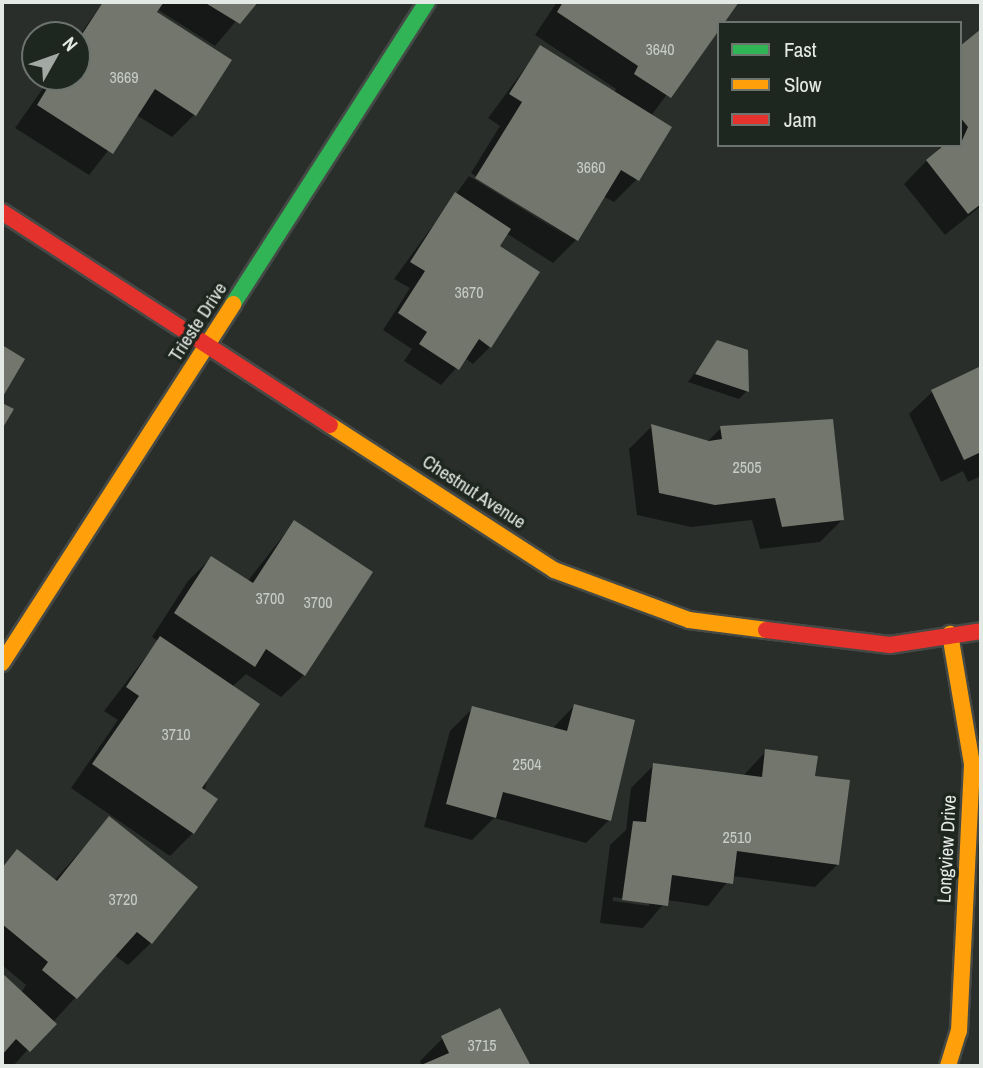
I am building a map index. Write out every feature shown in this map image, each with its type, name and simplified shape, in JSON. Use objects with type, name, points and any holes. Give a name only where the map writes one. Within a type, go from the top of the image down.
[{"type":"street","name":"Trieste Drive","points":[[2,663],[209,346],[427,2]]},
{"type":"street","name":"Chestnut Avenue","points":[[2,212],[554,570],[688,620],[890,645],[981,631]]},
{"type":"street","name":"Longview Drive","points":[[948,1066],[959,1031],[972,764],[950,634]]},
{"type":"building","points":[[103,2],[164,2],[157,12],[232,60],[196,116],[155,89],[113,154],[37,105],[46,91],[91,91],[91,21]]},
{"type":"building","points":[[204,2],[258,2],[240,24]]},
{"type":"building","points":[[563,2],[739,2],[726,21],[717,21],[717,33],[671,98],[634,74],[638,66],[557,12]]},
{"type":"building","points":[[981,29],[981,204],[968,214],[926,160],[942,147],[962,147],[968,127],[962,120],[962,44]]},
{"type":"building","points":[[540,45],[672,127],[639,181],[621,170],[578,241],[475,178],[522,102],[509,94]]},
{"type":"building","points":[[455,192],[511,229],[500,246],[540,272],[491,348],[479,339],[459,370],[419,344],[427,332],[398,313],[425,271],[410,262]]},
{"type":"building","points":[[717,340],[748,350],[749,392],[695,374]]},
{"type":"building","points":[[2,345],[25,359],[2,398]]},
{"type":"building","points":[[981,366],[981,452],[964,460],[931,390]]},
{"type":"building","points":[[2,403],[14,409],[2,429]]},
{"type":"building","points":[[833,419],[844,520],[782,527],[775,498],[715,505],[659,493],[651,424],[709,441],[722,439],[720,426]]},
{"type":"building","points":[[294,520],[373,572],[305,676],[266,649],[255,667],[174,613],[211,556],[253,583]]},
{"type":"building","points":[[160,636],[260,704],[202,788],[218,799],[194,834],[92,764],[139,696],[126,687]]},
{"type":"building","points":[[574,704],[635,720],[611,821],[503,792],[496,818],[446,804],[472,706],[567,731]]},
{"type":"building","points":[[765,749],[818,756],[815,776],[850,780],[839,865],[737,851],[733,884],[672,875],[668,906],[622,900],[633,821],[646,822],[653,763],[762,777]]},
{"type":"building","points":[[109,816],[198,887],[152,944],[137,932],[77,999],[42,970],[48,962],[2,924],[2,868],[17,849],[57,881]]},
{"type":"building","points":[[2,973],[57,1024],[30,1052],[16,1039],[2,1055]]},
{"type":"building","points":[[500,1008],[531,1066],[419,1066],[449,1053],[441,1036]]},
{"type":"traffic: fast","points":[[233,304],[427,2]]},
{"type":"traffic: slow","points":[[2,663],[233,304]]},
{"type":"traffic: slow","points":[[330,425],[554,570],[689,620],[766,630]]},
{"type":"traffic: slow","points":[[948,1066],[959,1031],[972,764],[950,634]]},
{"type":"traffic: jam","points":[[2,212],[330,425]]},
{"type":"traffic: jam","points":[[766,630],[890,645],[981,631]]}]
